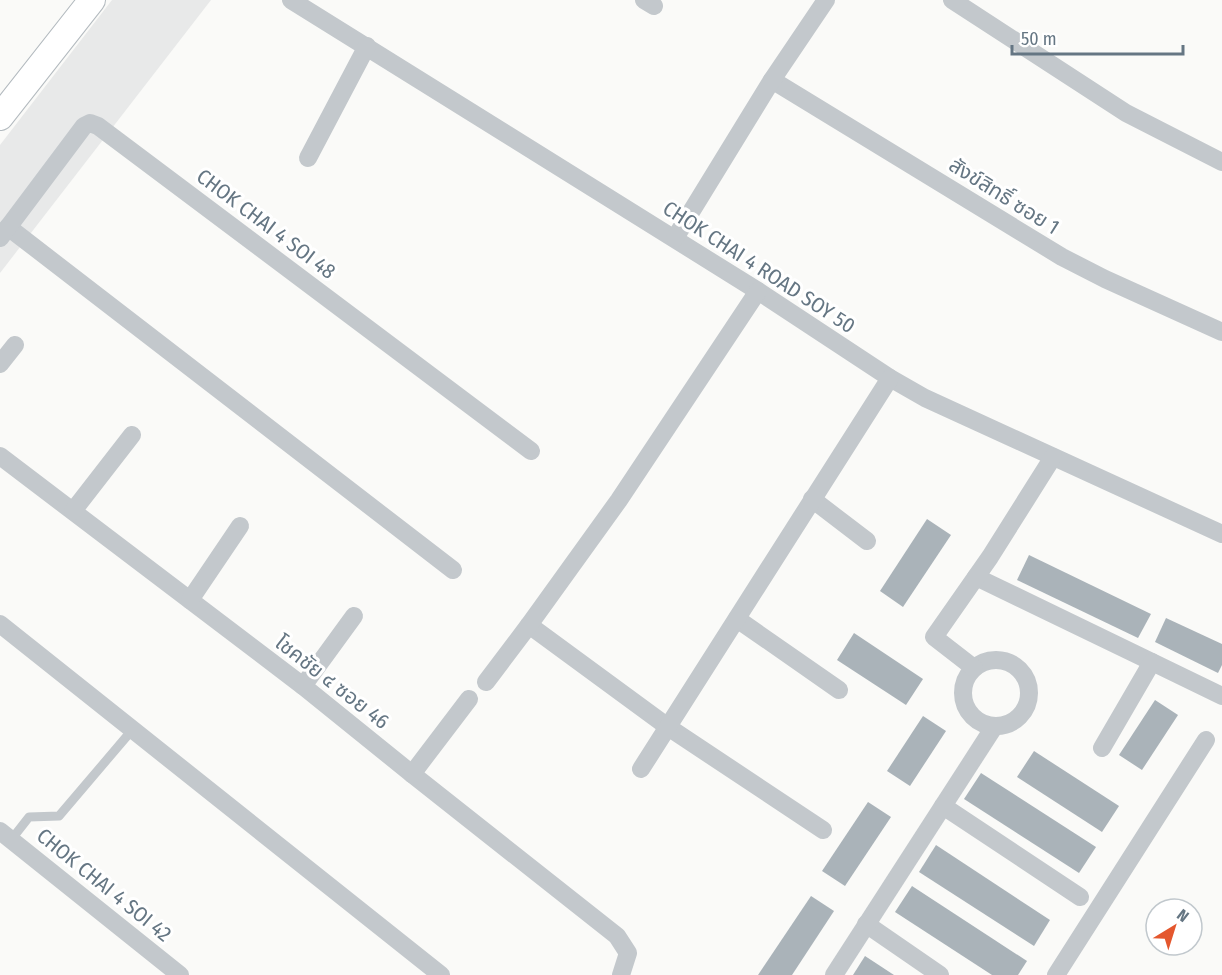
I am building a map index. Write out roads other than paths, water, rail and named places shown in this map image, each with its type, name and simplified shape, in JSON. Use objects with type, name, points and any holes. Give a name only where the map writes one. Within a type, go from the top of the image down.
[{"type":"street","points":[[0,117],[92,0]]},
{"type":"street","name":"CHOK CHAI 4 ROAD SOY 50","points":[[291,0],[675,238],[890,378],[926,398],[1222,534]]},
{"type":"street","points":[[675,238],[772,80],[825,0]]},
{"type":"street","points":[[952,0],[1126,113],[1222,162]]},
{"type":"street","points":[[308,158],[367,46]]},
{"type":"street","name":"สังข์สิทธิ์ ซอย 1","points":[[772,80],[1062,257],[1222,332]]},
{"type":"street","name":"CHOK CHAI 4 SOI 48","points":[[4,233],[84,126],[90,123],[98,126],[531,451]]},
{"type":"street","points":[[4,233],[453,570]]},
{"type":"street","points":[[486,682],[620,500],[758,291]]},
{"type":"street","points":[[0,364],[15,345]]},
{"type":"street","points":[[641,769],[890,378]]},
{"type":"street","points":[[73,512],[132,435]]},
{"type":"street","name":"โชคชัย ๔ ซอย 46","points":[[0,456],[303,686],[617,936],[628,953],[621,975]]},
{"type":"street","points":[[974,668],[934,637],[990,557],[1053,457]]},
{"type":"street","points":[[813,499],[867,540]]},
{"type":"street","points":[[190,600],[240,526]]},
{"type":"street","points":[[976,577],[1222,696]]},
{"type":"street","points":[[303,686],[354,616]]},
{"type":"street","points":[[736,619],[839,690]]},
{"type":"street","points":[[0,624],[441,975]]},
{"type":"street","points":[[530,625],[668,727],[823,830]]},
{"type":"street","points":[[1004,661],[1014,665],[1022,673],[1027,682],[1028,704],[1015,721],[1005,726],[994,727],[975,720],[969,713],[964,704],[963,684],[967,675],[974,668],[983,662],[1004,661]]},
{"type":"street","points":[[1102,748],[1152,662]]},
{"type":"street","points":[[412,774],[469,699]]},
{"type":"street","points":[[834,975],[994,727]]},
{"type":"street","points":[[1056,975],[1206,740]]},
{"type":"street","points":[[943,806],[1080,897]]},
{"type":"street","name":"CHOK CHAI 4 SOI 42","points":[[6,835],[180,975]]},
{"type":"street","points":[[866,924],[940,975]]},
{"type":"lane","points":[[6,835],[29,817],[59,816],[133,729]]}]
